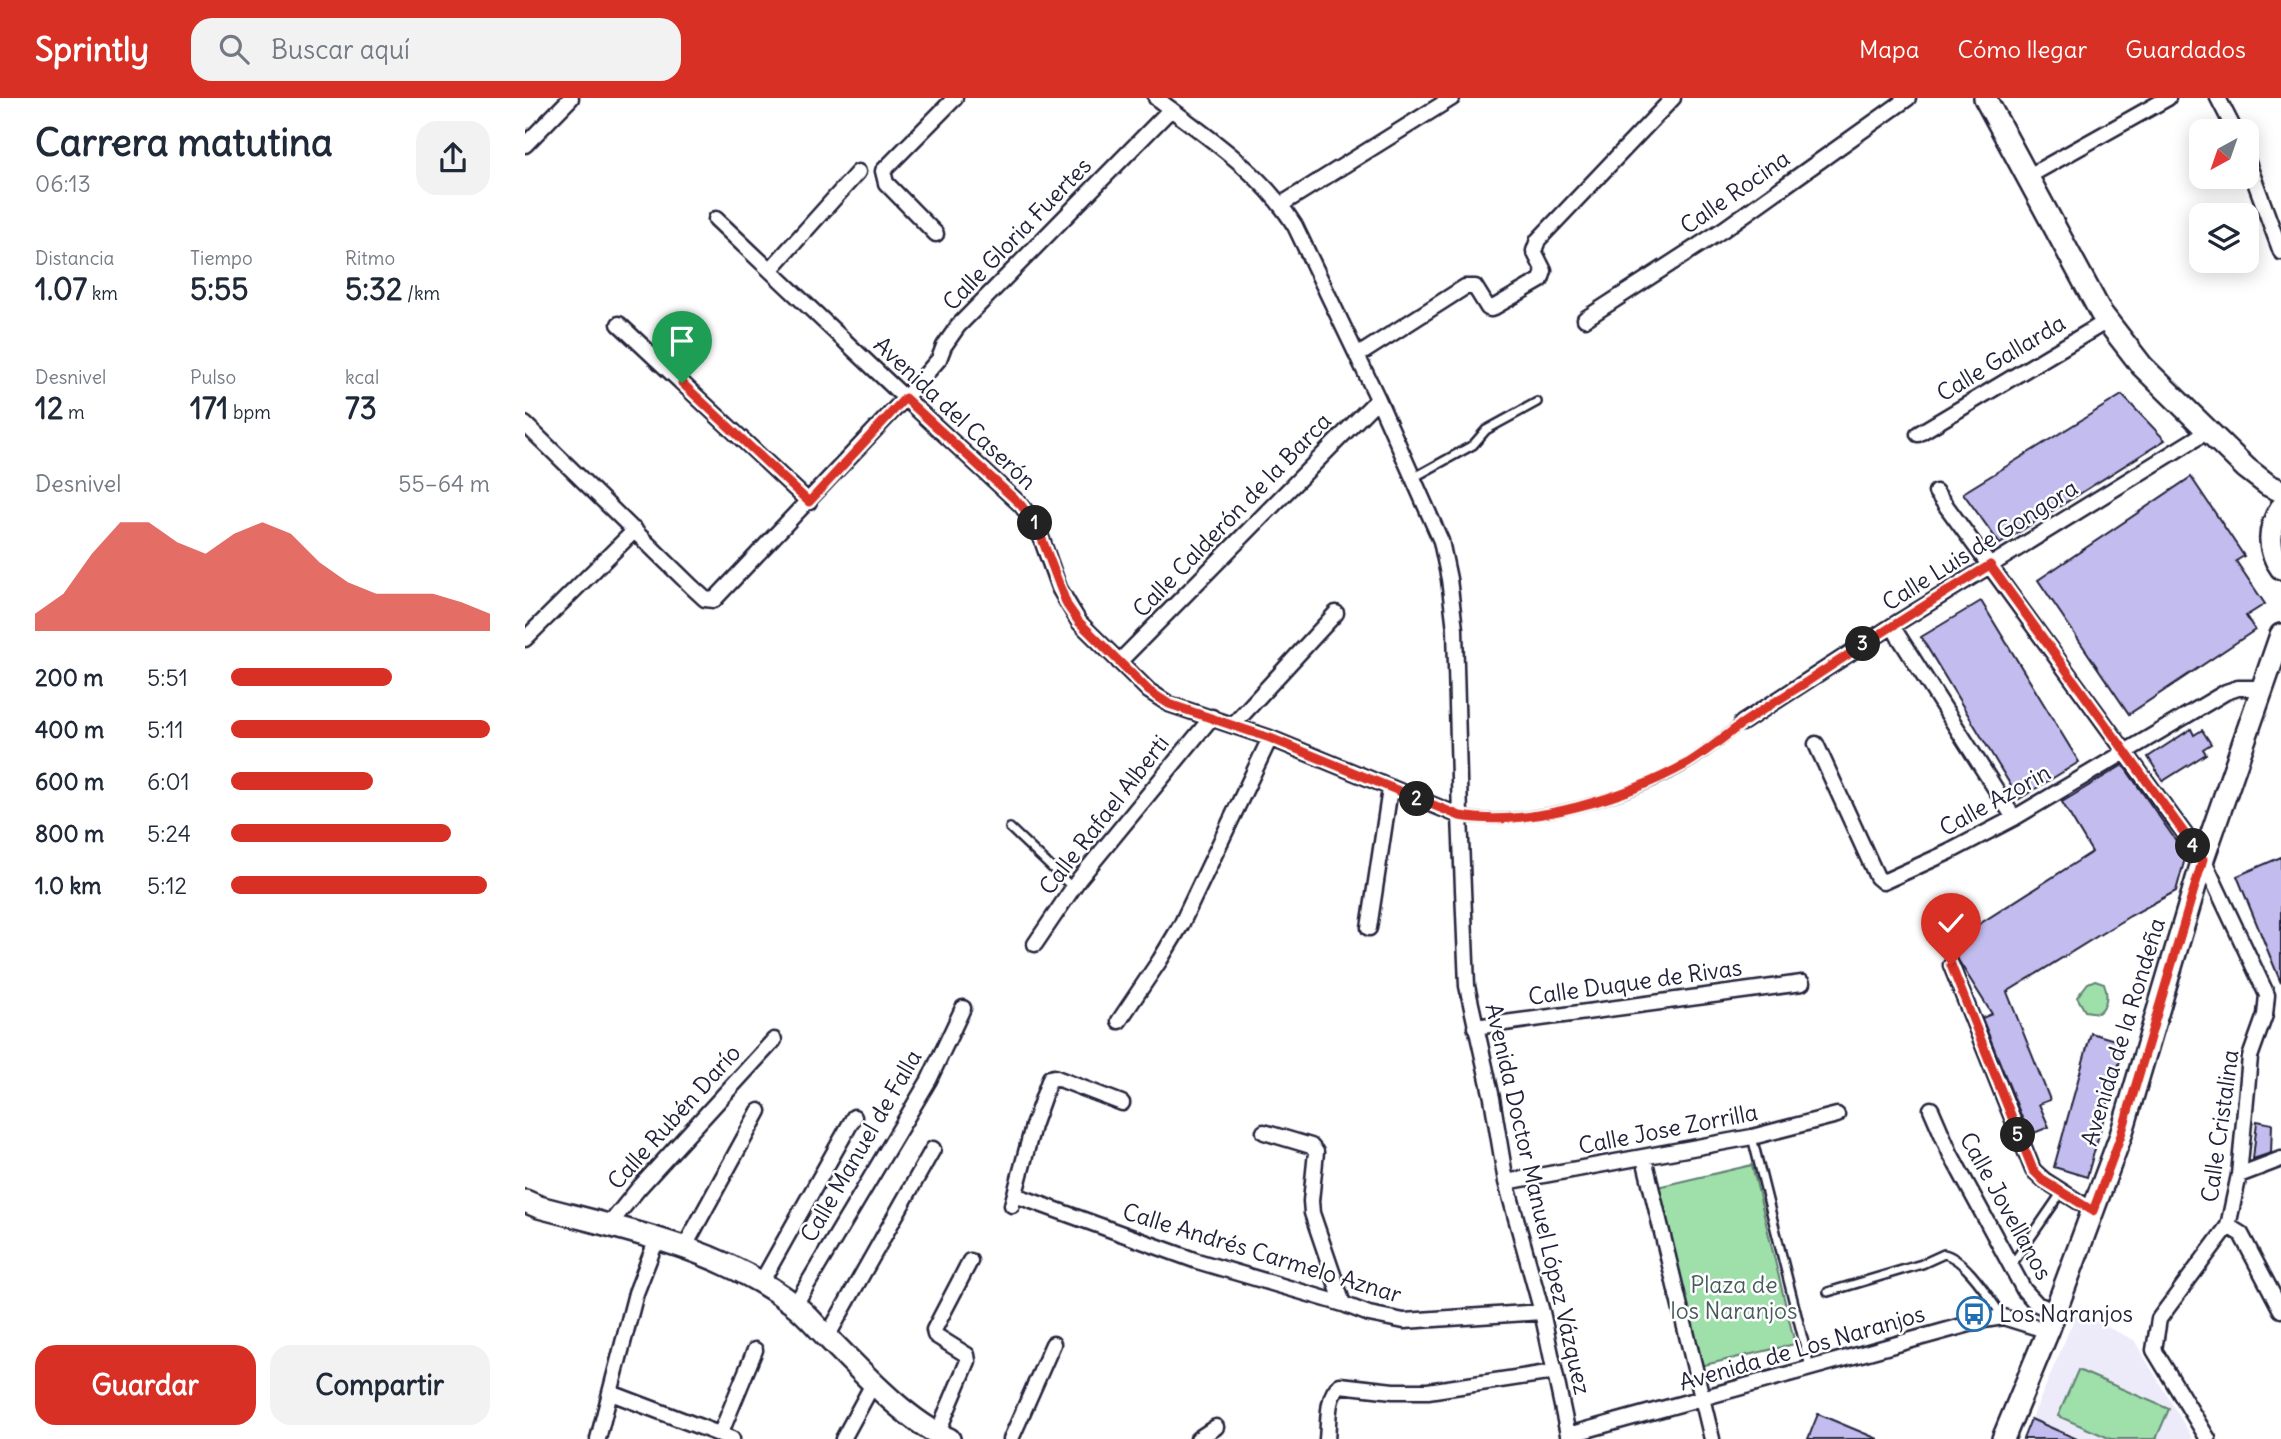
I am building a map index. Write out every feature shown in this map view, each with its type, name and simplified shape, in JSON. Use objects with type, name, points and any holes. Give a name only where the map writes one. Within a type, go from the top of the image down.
[{"type":"street","points":[[525,145],[571,98]]},
{"type":"street","points":[[936,234],[885,183],[883,171],[955,98]]},
{"type":"street","name":"Avenida Doctor Manuel López Vázquez","points":[[1156,98],[1237,160],[1282,204],[1378,399],[1441,541],[1455,629],[1467,986],[1492,1098],[1506,1182],[1542,1312],[1569,1437]]},
{"type":"street","points":[[1282,204],[1452,98]]},
{"type":"street","points":[[1357,356],[1465,287],[1475,288],[1491,309],[1541,280],[1544,271],[1534,251],[1538,240],[1673,98]]},
{"type":"street","name":"Calle Rocina","points":[[1585,319],[1724,229],[1908,98]]},
{"type":"street","points":[[1985,98],[2107,321],[2142,366],[2208,431],[2246,468],[2268,485],[2281,491]]},
{"type":"street","points":[[2027,177],[2168,98]]},
{"type":"street","points":[[2218,98],[2229,119]]},
{"type":"street","name":"Calle Gloria Fuertes","points":[[635,530],[705,599],[714,600],[905,398],[939,359],[944,346],[958,326],[1171,109]]},
{"type":"street","points":[[771,269],[858,172]]},
{"type":"street","points":[[2258,189],[2281,252]]},
{"type":"street","name":"Avenida del Caserón","points":[[716,219],[1021,505],[1037,526],[1067,605],[1079,622],[1149,691],[1169,704],[1270,738],[1460,816]]},
{"type":"street","name":"Calle Gallarda","points":[[1918,434],[2107,321]]},
{"type":"street","points":[[619,324],[809,502]]},
{"type":"street","name":"Calle Calderón de la Barca","points":[[1119,662],[1378,399]]},
{"type":"street","points":[[525,424],[635,530],[525,639]]},
{"type":"street","name":"Calle Luis de Gongora","points":[[1742,723],[1892,626],[2208,431]]},
{"type":"street","points":[[2246,468],[2255,486],[2278,514],[2270,534],[2271,548],[2281,568]]},
{"type":"street","points":[[1936,492],[2203,859],[2267,995],[2266,1002],[2281,996]]},
{"type":"street","points":[[1233,725],[1336,613]]},
{"type":"street","points":[[1892,626],[2014,818]]},
{"type":"street","name":"Avenida de la Rondeña","points":[[2003,1439],[2052,1322],[2121,1135],[2203,859],[2281,635]]},
{"type":"street","name":"Calle Azorin","points":[[1816,744],[1877,877],[1883,882],[2014,818],[2226,692],[2238,688],[2263,688]]},
{"type":"street","name":"Calle Rafael Alberti","points":[[1035,944],[1073,888],[1212,717]]},
{"type":"street","points":[[1119,1021],[1181,925],[1270,738]]},
{"type":"street","points":[[1369,928],[1390,789]]},
{"type":"street","points":[[1951,965],[2033,1170],[2093,1211]]},
{"type":"street","name":"Calle Duque de Rivas","points":[[1475,1027],[1802,983]]},
{"type":"street","name":"Calle Cristalina","points":[[2209,1439],[2154,1350],[2158,1319],[2228,1226],[2239,1175],[2250,1057],[2265,1015],[2266,1002]]},
{"type":"street","name":"Calle Manuel de Falla","points":[[795,1304],[929,1080],[963,1008]]},
{"type":"street","name":"Calle Rubén Darío","points":[[609,1226],[646,1180],[774,1040]]},
{"type":"street","name":"Calle Andrés Carmelo Aznar","points":[[1122,1103],[1054,1077],[1050,1078],[1033,1126],[1014,1200],[1196,1261],[1385,1319],[1404,1321],[1542,1312]]},
{"type":"street","name":"Calle Jovellanos","points":[[1931,1109],[1950,1153],[2011,1266],[2029,1297],[2052,1322]]},
{"type":"street","points":[[684,1248],[759,1111]]},
{"type":"street","name":"Calle Jose Zorrilla","points":[[1506,1182],[1752,1137],[1837,1115]]},
{"type":"street","points":[[762,1281],[854,1116]]},
{"type":"street","points":[[1264,1132],[1311,1146],[1316,1152],[1312,1213],[1343,1304]]},
{"type":"street","points":[[827,1337],[933,1149]]},
{"type":"street","points":[[1644,1158],[1712,1439]]},
{"type":"street","points":[[2239,1175],[2281,1159]]},
{"type":"street","points":[[525,1201],[684,1248],[762,1281],[795,1304],[910,1415],[943,1437],[968,1361],[967,1355],[935,1335],[935,1330],[969,1261]]},
{"type":"street","points":[[2228,1226],[2241,1234],[2281,1310]]},
{"type":"street","points":[[597,1439],[636,1293],[657,1239]]},
{"type":"street","points":[[2003,1317],[2052,1322]]},
{"type":"street","name":"Avenida de Los Naranjos","points":[[1569,1437],[1810,1368],[2003,1317]]},
{"type":"street","points":[[1011,1439],[1053,1344]]},
{"type":"street","points":[[611,1394],[726,1437],[755,1350]]},
{"type":"street","points":[[1327,1439],[1331,1399],[1334,1390],[1341,1385],[1393,1391],[1428,1391],[1554,1372]]},
{"type":"street","points":[[843,1439],[874,1382]]},
{"type":"street","points":[[1198,1439],[1216,1427]]},
{"type":"lane","points":[[1413,479],[1473,444],[1486,430],[1537,402]]},
{"type":"lane","points":[[1460,816],[1478,819],[1529,816],[1610,797],[1649,783],[1691,761],[1742,723]]},
{"type":"lane","points":[[1010,828],[1073,888]]},
{"type":"lane","points":[[1752,1137],[1810,1368]]},
{"type":"lane","points":[[2011,1266],[2062,1192]]},
{"type":"lane","points":[[1828,1292],[1922,1264],[1944,1254],[1957,1259],[1983,1288],[2003,1317]]},
{"type":"shaded area","points":[[2077,1312],[2134,1340],[2193,1439],[2023,1439]]},
{"type":"green space","points":[[2095,980],[2104,983],[2106,991],[2105,1003],[2098,1013],[2085,1011],[2077,997],[2088,983]]},
{"type":"green space","name":"Plaza de los Naranjos","points":[[1752,1165],[1795,1344],[1700,1366],[1657,1187]]},
{"type":"green space","points":[[2078,1370],[2169,1409],[2156,1439],[2111,1439],[2058,1416]]},
{"type":"building","points":[[2122,395],[2165,440],[2000,544],[1963,493]]},
{"type":"building","points":[[2191,477],[2244,556],[2236,561],[2265,604],[2246,616],[2255,630],[2129,714],[2038,580]]},
{"type":"building","points":[[1981,601],[2079,762],[2019,799],[1921,637]]},
{"type":"building","points":[[2191,729],[2194,735],[2202,730],[2211,744],[2203,749],[2206,754],[2163,781],[2148,757]]},
{"type":"building","points":[[2123,765],[2186,855],[2176,891],[2130,916],[2007,992],[2050,1100],[2039,1104],[2049,1127],[2029,1135],[1982,1018],[1992,1014],[1948,944],[2092,852],[2062,802]]},
{"type":"building","points":[[2281,857],[2281,983],[2237,876]]},
{"type":"building","points":[[2091,1033],[2125,1043],[2087,1177],[2054,1167]]},
{"type":"building","points":[[2257,1121],[2272,1124],[2271,1153],[2253,1159]]},
{"type":"building","points":[[1818,1414],[1878,1439],[1808,1439]]},
{"type":"building","points":[[2031,1419],[2077,1439],[2023,1439]]},
{"type":"place","name":"Los Naranjos","points":[[1974,1314]]},
{"type":"route","points":[[682,383],[809,502],[905,398],[1021,505],[1037,526],[1067,605],[1079,622],[1149,691],[1169,704],[1270,738],[1460,816],[1478,819],[1529,816],[1568,808],[1649,783],[1691,761],[1742,723],[1990,565],[2203,859],[2121,1135],[2093,1211],[2044,1181],[2033,1170],[1951,965]]}]
